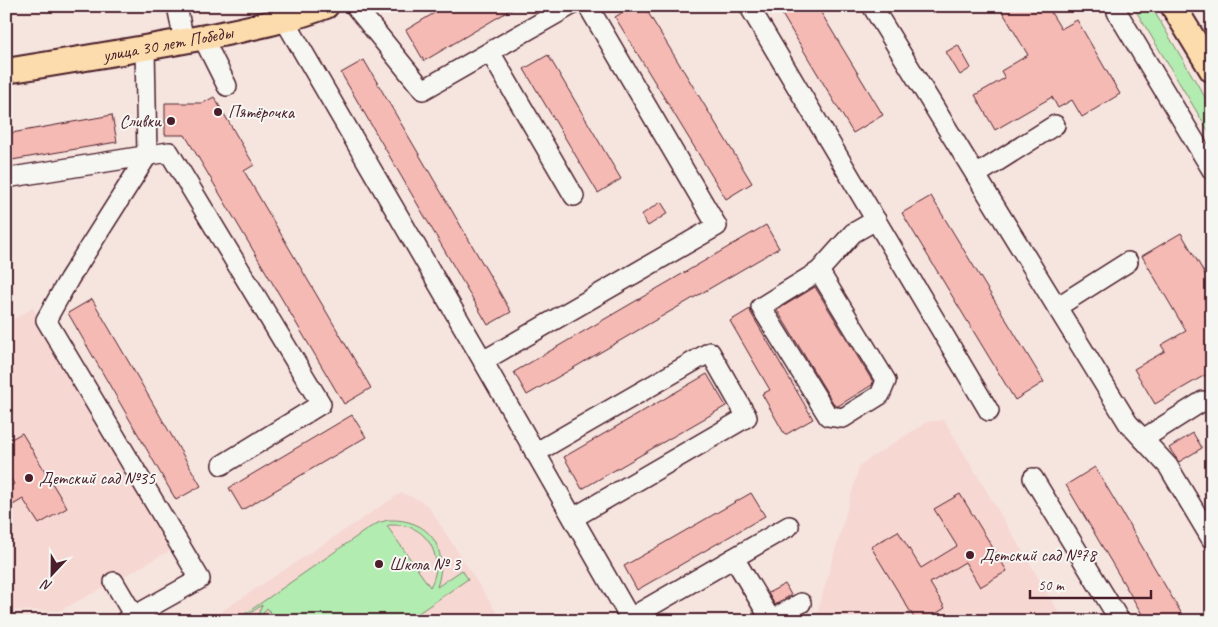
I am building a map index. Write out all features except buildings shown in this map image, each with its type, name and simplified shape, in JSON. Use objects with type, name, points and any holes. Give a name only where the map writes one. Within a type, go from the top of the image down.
[{"type":"main road","name":"улица 30 лет Победы","points":[[6,71],[252,28],[326,6]]},
{"type":"main road","points":[[1173,6],[1212,70]]},
{"type":"street","points":[[177,6],[194,39],[227,86]]},
{"type":"street","points":[[355,6],[423,90],[570,6]]},
{"type":"street","points":[[482,361],[716,226],[588,6]]},
{"type":"street","points":[[749,6],[989,410]]},
{"type":"street","points":[[872,6],[1128,423],[1168,466],[1212,540]]},
{"type":"street","points":[[1118,6],[1117,12],[1212,170]]},
{"type":"street","points":[[284,19],[630,618],[789,526]]},
{"type":"street","points":[[114,582],[129,618],[200,579],[46,320],[68,279],[147,156],[145,48]]},
{"type":"street","points":[[490,52],[574,196]]},
{"type":"street","points":[[976,175],[1055,125]]},
{"type":"street","points":[[6,178],[168,152],[320,404],[222,465]]},
{"type":"street","points":[[819,272],[886,381],[880,395],[843,418],[828,416],[761,307],[819,272],[853,234],[876,220]]},
{"type":"street","points":[[1057,307],[1128,262]]},
{"type":"street","points":[[535,453],[710,352],[747,417],[573,518]]},
{"type":"street","points":[[1143,439],[1203,401]]},
{"type":"street","points":[[1033,478],[1120,621]]},
{"type":"street","points":[[734,558],[771,620],[801,603]]},
{"type":"shaded area","points":[[33,308],[174,548],[59,611],[6,610],[6,324]]},
{"type":"shaded area","points":[[944,420],[1064,621],[815,621],[860,465],[927,422]]},
{"type":"shaded area","name":"Школа № 3","points":[[401,493],[419,500],[428,506],[502,621],[207,621]]},
{"type":"green space","points":[[1133,6],[1151,6],[1212,109],[1212,137]]},
{"type":"green space","points":[[388,520],[415,524],[433,538],[441,560],[437,587],[462,570],[468,579],[407,621],[276,621],[267,608],[261,621],[256,621],[262,605],[239,621],[235,621],[369,528]],"holes":[[[387,526],[410,527],[418,531],[430,544],[436,561],[436,570],[430,587]]]},
{"type":"place","name":"Пятёрочка","points":[[218,112]]},
{"type":"place","name":"Сливки","points":[[171,121]]},
{"type":"place","name":"Детский сад №35","points":[[29,478]]},
{"type":"place","name":"Детский сад №78","points":[[970,555]]},
{"type":"place","name":"Школа № 3","points":[[379,564]]}]
